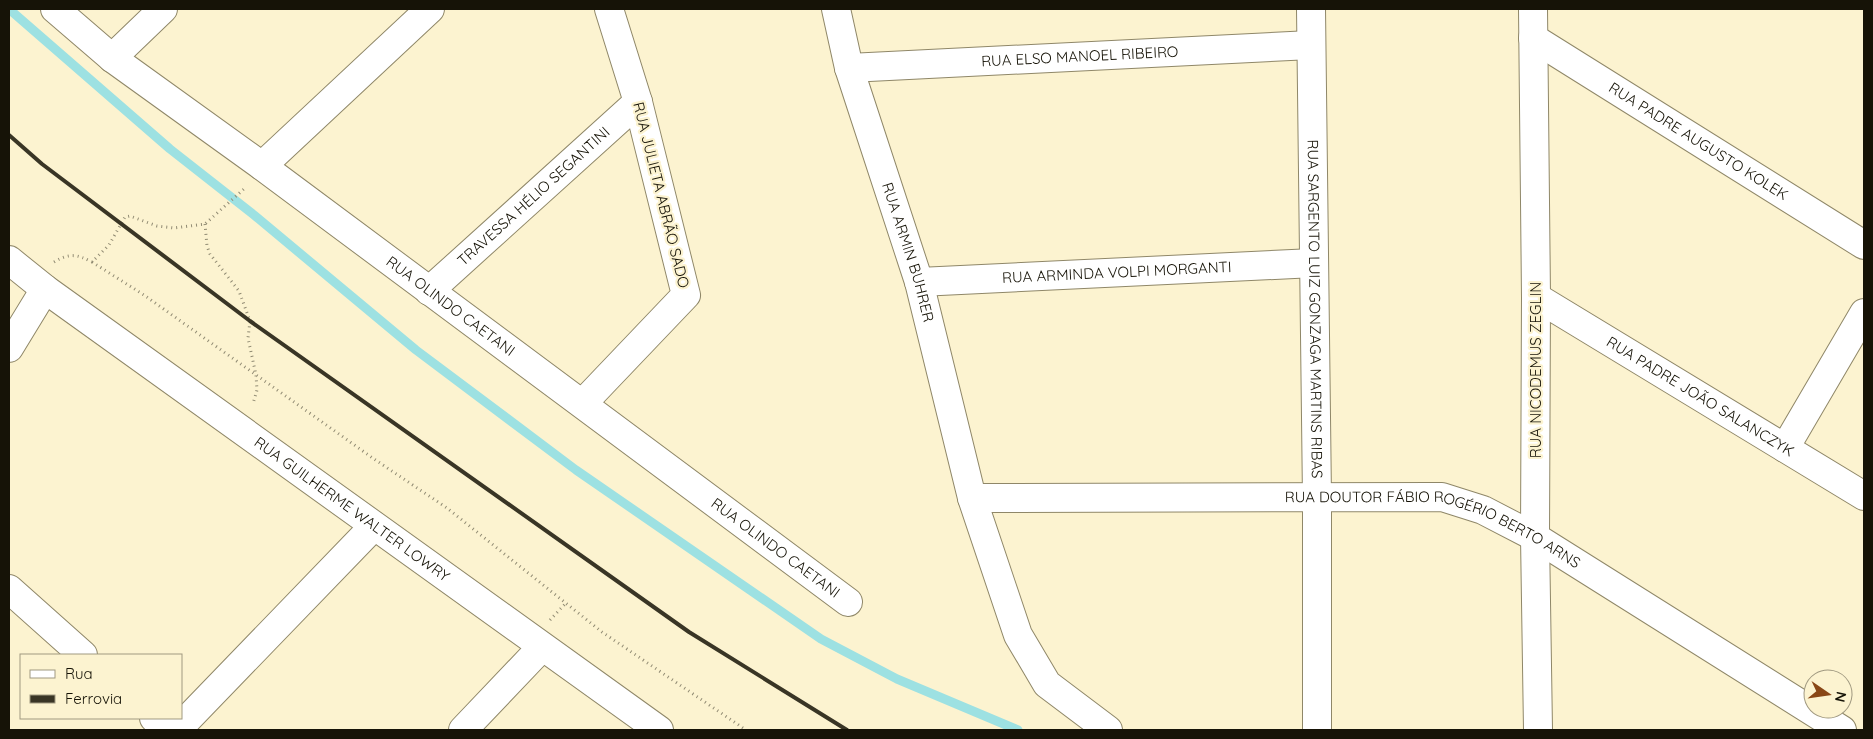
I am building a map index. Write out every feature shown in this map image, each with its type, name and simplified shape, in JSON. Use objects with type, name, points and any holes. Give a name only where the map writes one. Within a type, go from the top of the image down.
[{"type":"street","name":"RUA OLINDO CAETANI","points":[[55,9],[255,176],[429,291],[583,403],[848,602]]},
{"type":"street","points":[[112,58],[163,9]]},
{"type":"street","points":[[255,176],[430,9]]},
{"type":"street","name":"RUA JULIETA ABRÃO SADO","points":[[583,403],[686,295],[638,102],[609,9]]},
{"type":"street","name":"RUA ARMIN BUHRER","points":[[836,9],[849,68],[919,282],[972,498]]},
{"type":"street","name":"RUA SARGENTO LUIZ GONZAGA MARTINS RIBAS","points":[[1311,9],[1317,498],[1317,730]]},
{"type":"street","name":"RUA NICODEMUS ZEGLIN","points":[[1533,9],[1536,297],[1535,537],[1538,730]]},
{"type":"street","name":"RUA PADRE AUGUSTO KOLEK","points":[[1533,38],[1864,245]]},
{"type":"street","name":"RUA ELSO MANOEL RIBEIRO","points":[[849,68],[1311,45]]},
{"type":"street","name":"TRAVESSA HÉLIO SEGANTINI","points":[[429,291],[638,102]]},
{"type":"street","name":"RUA ARMINDA VOLPI MORGANTI","points":[[919,282],[1314,263]]},
{"type":"street","points":[[9,348],[27,275]]},
{"type":"street","name":"RUA GUILHERME WALTER LOWRY","points":[[27,275],[245,434],[659,730]]},
{"type":"street","name":"RUA PADRE JOÃO SALANCZYK","points":[[1536,297],[1864,496]]},
{"type":"street","points":[[1785,448],[1864,313]]},
{"type":"street","points":[[972,498],[1018,635],[1047,684],[1108,730]]},
{"type":"street","name":"RUA DOUTOR FÁBIO ROGÉRIO BERTO ARNS","points":[[972,498],[1442,498],[1483,510],[1535,537],[1842,730]]},
{"type":"street","points":[[177,730],[374,526]]},
{"type":"street","points":[[9,589],[82,654]]},
{"type":"street","points":[[463,730],[542,647]]},
{"type":"street","points":[[155,719],[168,730]]},
{"type":"path","points":[[92,262],[109,245],[125,217],[130,216],[157,226],[174,228],[205,224],[255,176]]},
{"type":"path","points":[[205,224],[207,246],[210,254],[239,291],[250,321],[248,338],[257,390],[245,434]]},
{"type":"path","points":[[27,275],[64,256],[80,255],[92,262],[144,295],[256,376],[447,508],[602,632],[746,730]]},
{"type":"waterway","points":[[9,9],[170,149],[254,215],[416,350],[576,470],[821,639],[897,679],[1018,730]]},
{"type":"railway","points":[[9,135],[42,164],[250,321],[689,632],[847,730]]}]
